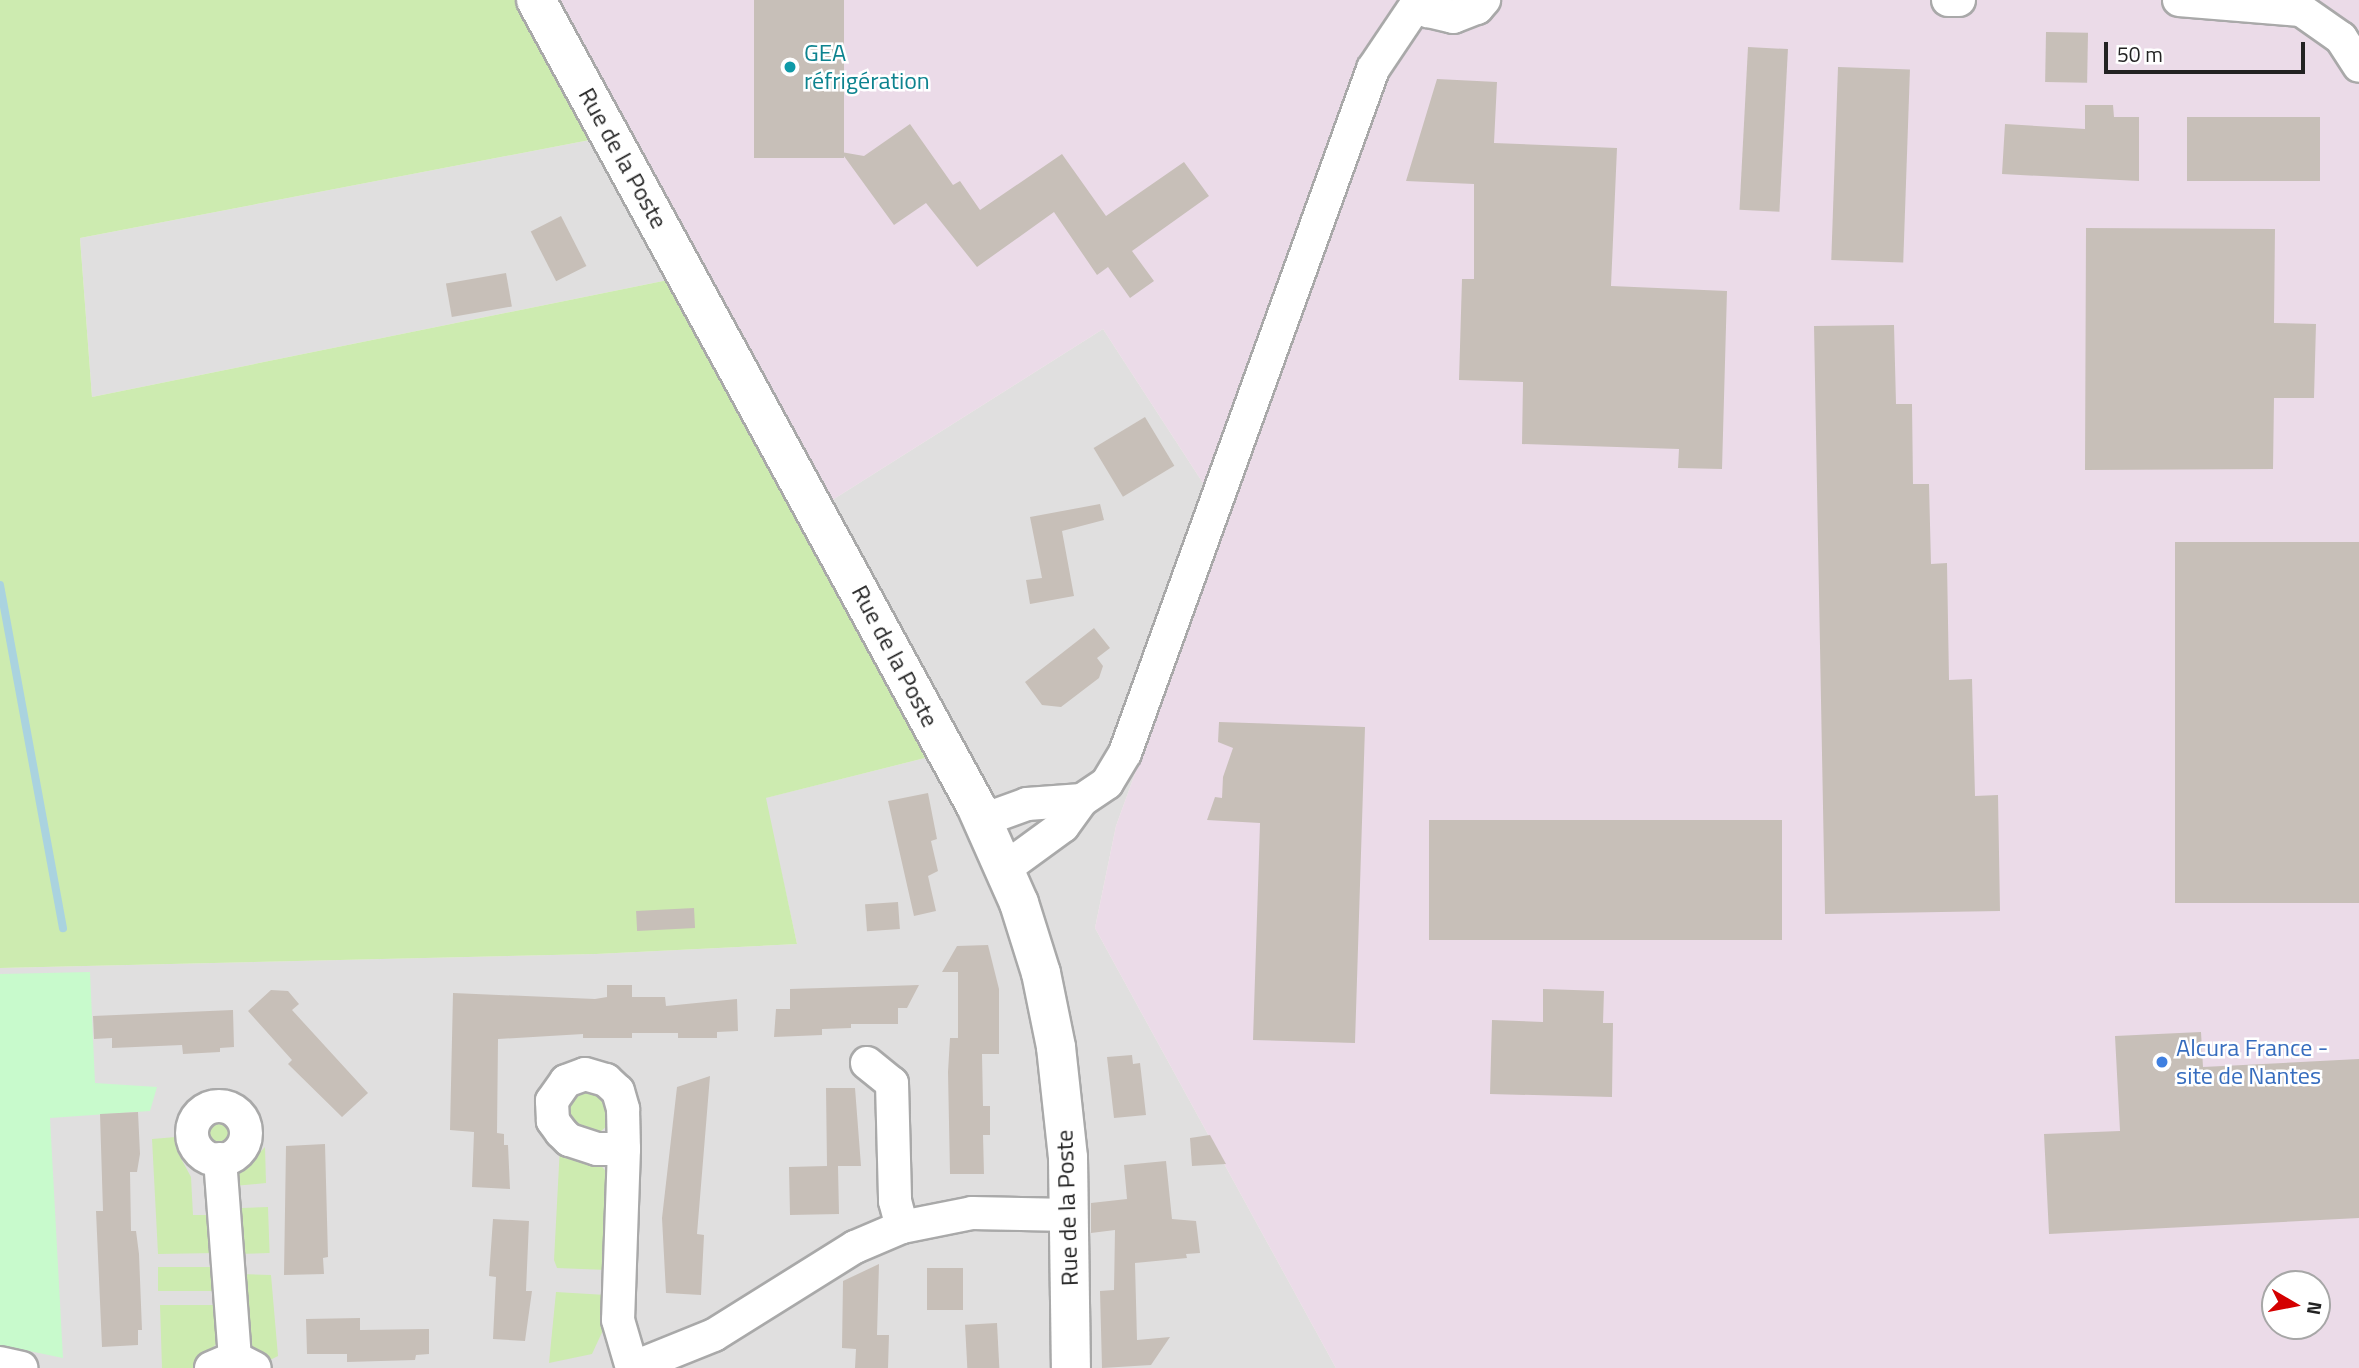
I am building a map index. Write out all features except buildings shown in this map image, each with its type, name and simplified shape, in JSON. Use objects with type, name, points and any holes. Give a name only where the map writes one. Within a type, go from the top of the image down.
[{"type":"street","name":"Rue de la Poste","points":[[536,0],[983,820],[1033,941],[1050,1011],[1067,1146],[1072,1368]]},
{"type":"street","points":[[1004,869],[1043,843],[1082,800],[1107,783],[1125,753],[1373,69],[1418,1],[1428,11],[1453,17],[1477,8],[1484,0]]},
{"type":"street","points":[[1948,0],[1959,0]]},
{"type":"street","points":[[2179,0],[2284,6],[2312,15],[2341,38],[2359,66]]},
{"type":"street","points":[[983,820],[1027,804],[1082,800]]},
{"type":"street","points":[[867,1063],[892,1083],[895,1201],[902,1227]]},
{"type":"street","points":[[624,1149],[618,1320],[632,1368],[714,1335],[855,1247],[902,1227],[972,1213],[1070,1215]]},
{"type":"street","points":[[220,1159],[234,1365]]},
{"type":"street","points":[[0,1363],[21,1368]]},
{"type":"shaded area","points":[[520,0],[2359,0],[2359,1368],[1336,1368],[1095,928],[1116,826],[1227,520],[1103,329],[807,516]]},
{"type":"shaded area","points":[[595,139],[673,279],[92,397],[80,238]]},
{"type":"shaded area","points":[[1103,329],[1227,520],[1116,826],[1095,928],[1336,1368],[0,1368],[0,968],[596,954],[797,944],[765,798],[925,758],[807,516]]},
{"type":"green space","points":[[0,0],[520,0],[595,139],[80,238],[92,397],[673,279],[807,516],[925,758],[766,798],[797,944],[596,954],[0,968]]},
{"type":"green space","points":[[90,972],[95,1083],[157,1087],[150,1111],[50,1118],[63,1358],[0,1345],[0,974]]},
{"type":"green space","points":[[575,1089],[605,1091],[611,1122],[598,1134],[573,1131],[564,1101]]},
{"type":"green space","points":[[219,1120],[229,1124],[233,1134],[229,1144],[219,1148],[209,1144],[205,1134],[209,1124]]},
{"type":"green space","points":[[176,1137],[177,1151],[191,1177],[193,1215],[214,1215],[216,1253],[158,1254],[152,1139]]},
{"type":"green space","points":[[560,1146],[599,1163],[608,1174],[607,1270],[557,1268],[554,1260]]},
{"type":"green space","points":[[265,1147],[266,1183],[234,1186],[233,1173],[242,1171]]},
{"type":"green space","points":[[268,1207],[270,1253],[237,1254],[235,1208]]},
{"type":"green space","points":[[158,1267],[217,1267],[217,1291],[158,1291]]},
{"type":"green space","points":[[239,1274],[271,1275],[278,1356],[268,1361],[249,1347]]},
{"type":"green space","points":[[556,1292],[606,1295],[605,1326],[592,1354],[549,1363]]},
{"type":"green space","points":[[160,1305],[219,1305],[217,1343],[194,1368],[162,1368]]},
{"type":"waterway","points":[[0,585],[63,928]]},
{"type":"place","name":"GEA réfrigération","points":[[790,67]]},
{"type":"place","name":"Alcura France - site de Nantes","points":[[2162,1062]]}]
